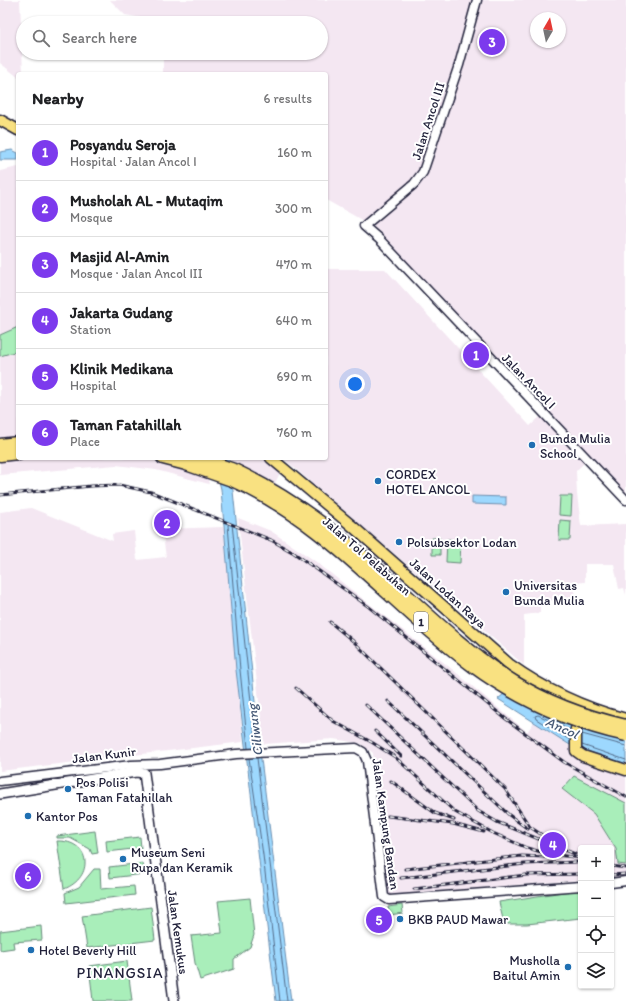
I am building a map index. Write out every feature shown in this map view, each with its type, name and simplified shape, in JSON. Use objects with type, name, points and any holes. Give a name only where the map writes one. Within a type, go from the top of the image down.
[{"type":"highway","points":[[0,120],[16,129]]},
{"type":"highway","points":[[0,445],[16,443]]},
{"type":"highway","points":[[0,455],[16,453]]},
{"type":"highway","name":"Jalan Tol Pelabuhan","points":[[171,460],[232,480],[261,494],[290,511],[338,547],[472,666],[501,684],[564,716],[626,735]]},
{"type":"highway","name":"Jalan Tol Pelabuhan","points":[[205,460],[234,470],[261,483],[319,520],[354,548],[459,642],[514,681],[545,698],[582,714],[626,726]]},
{"type":"highway","name":"Jalan Lodan Raya","points":[[273,460],[351,525],[509,664],[582,708],[626,719]]},
{"type":"highway","points":[[582,708],[576,729],[575,748],[583,756],[626,770]]},
{"type":"main road","name":"Jalan Kunir","points":[[0,794],[142,772]]},
{"type":"main road","name":"Jalan Kemukus","points":[[142,772],[144,775],[174,1001]]},
{"type":"street","name":"Jalan Ancol III","points":[[364,226],[414,184],[423,172],[459,65],[477,0]]},
{"type":"street","name":"Jalan Ancol I","points":[[364,226],[379,239],[626,500]]},
{"type":"street","name":"Jalan Kampung Bandan","points":[[265,752],[350,747],[363,752],[367,761],[384,897],[388,899],[578,886]]},
{"type":"street","name":"Jalan Kunir","points":[[0,780],[134,762],[160,762],[240,753],[265,752]]},
{"type":"street","points":[[614,883],[626,881]]},
{"type":"shaded area","points":[[0,0],[20,0],[21,16],[16,16],[16,60],[22,60],[23,72],[16,72],[16,75],[0,63]]},
{"type":"shaded area","points":[[110,0],[626,0],[626,504],[545,412],[376,228],[328,201],[328,72],[163,72],[163,60],[328,60],[328,16],[131,16],[125,15]]},
{"type":"shaded area","points":[[16,167],[16,460],[203,460],[209,484],[156,470],[116,465],[0,475],[0,171]]},
{"type":"shaded area","points":[[328,269],[385,269],[530,426],[540,417],[584,463],[576,471],[581,526],[626,524],[626,595],[624,588],[619,589],[614,564],[585,564],[585,582],[574,583],[575,601],[540,601],[540,613],[524,615],[524,665],[285,460],[328,460]]},
{"type":"shaded area","points":[[269,460],[281,471],[275,483],[231,461]]},
{"type":"shaded area","points":[[31,508],[113,541],[112,534],[134,531],[137,560],[166,557],[162,529],[224,527],[243,742],[0,771],[0,512]]},
{"type":"shaded area","points":[[238,518],[271,531],[315,561],[452,669],[527,732],[534,722],[567,743],[574,755],[626,774],[626,877],[614,878],[614,845],[578,845],[578,880],[388,895],[373,753],[360,743],[333,739],[264,744]]},
{"type":"green space","points":[[16,328],[16,352],[0,356],[0,335]]},
{"type":"green space","points":[[560,496],[572,496],[571,516],[559,515]]},
{"type":"green space","points":[[560,520],[571,521],[570,540],[559,540]]},
{"type":"green space","points":[[432,538],[440,538],[440,555],[432,555]]},
{"type":"green space","points":[[447,539],[461,540],[460,563],[446,562]]},
{"type":"green space","points":[[574,776],[626,803],[626,865],[618,864],[616,849],[594,814],[562,789]]},
{"type":"green space","points":[[95,831],[98,853],[92,854],[90,849],[70,838],[57,838],[57,836]]},
{"type":"green space","points":[[140,837],[141,848],[107,852],[106,841]]},
{"type":"green space","points":[[57,841],[68,842],[77,846],[85,860],[81,876],[74,883],[64,889]]},
{"type":"green space","points":[[143,863],[144,874],[110,878],[109,867]]},
{"type":"green space","points":[[94,869],[100,869],[101,889],[134,886],[135,895],[66,903],[65,893],[79,887]]},
{"type":"green space","points":[[578,890],[578,918],[527,924],[504,924],[499,902]]},
{"type":"green space","points":[[250,898],[254,935],[250,947],[234,959],[234,969],[200,980],[195,963],[191,936],[222,933],[218,901]]},
{"type":"green space","points":[[402,905],[403,913],[389,915],[388,907]]},
{"type":"green space","points":[[151,907],[155,940],[87,948],[82,916]]},
{"type":"green space","points":[[41,926],[42,940],[13,942],[14,948],[0,950],[0,931]]},
{"type":"green space","points":[[127,961],[132,1001],[93,1001],[89,966]]},
{"type":"water","points":[[12,150],[16,152],[16,160],[0,160],[0,152]]},
{"type":"water","name":"Ciliwung","points":[[214,460],[228,460],[233,491],[261,759],[291,1001],[276,1001],[236,670],[221,489]]},
{"type":"water","points":[[472,496],[506,497],[506,505],[472,504]]},
{"type":"water","name":"Ancol","points":[[505,693],[560,723],[626,742],[626,764],[570,745],[498,699]]},
{"type":"railway","points":[[0,495],[91,486],[119,485],[151,492],[271,540],[294,553],[369,607],[506,719],[564,762],[626,797]]},
{"type":"railway","points":[[330,622],[353,641],[505,789],[530,827],[554,843]]},
{"type":"railway","points":[[296,688],[333,721],[395,757],[455,812],[493,833],[527,848],[549,854],[578,858]]},
{"type":"railway","points":[[388,701],[509,815],[528,829]]},
{"type":"railway","points":[[366,705],[478,811],[497,822],[575,854]]},
{"type":"railway","points":[[375,731],[401,756]]},
{"type":"railway","points":[[391,781],[435,813],[454,820]]},
{"type":"railway","points":[[388,816],[453,824],[484,832]]},
{"type":"railway","points":[[405,869],[522,856],[545,857]]},
{"type":"railway","points":[[401,878],[525,864],[577,862]]},
{"type":"railway","points":[[614,866],[626,868]]},
{"type":"railway","points":[[414,889],[526,875],[578,874]]},
{"type":"railway","points":[[614,875],[626,874]]},
{"type":"place","name":"Masjid Al-Amin","points":[[492,42]]},
{"type":"place","name":"Posyandu Seroja","points":[[476,355]]},
{"type":"place","name":"Bunda Mulia School","points":[[532,445]]},
{"type":"place","name":"CORDEX HOTEL ANCOL","points":[[378,481]]},
{"type":"place","name":"Musholah AL - Mutaqim","points":[[167,523]]},
{"type":"place","name":"Polsubsektor Lodan","points":[[399,542]]},
{"type":"place","name":"Universitas Bunda Mulia","points":[[506,592]]},
{"type":"place","name":"Pos Polisi Taman Fatahillah","points":[[68,789]]},
{"type":"place","name":"Kantor Pos","points":[[28,816]]},
{"type":"place","name":"Jakarta Gudang","points":[[553,845]]},
{"type":"place","name":"Museum Seni Rupa dan Keramik","points":[[123,859]]},
{"type":"place","name":"Taman Fatahillah","points":[[28,876]]},
{"type":"place","name":"BKB PAUD Mawar","points":[[400,919]]},
{"type":"place","name":"Klinik Medikana","points":[[379,920]]},
{"type":"place","name":"Hotel Beverly Hill","points":[[31,950]]},
{"type":"place","name":"Musholla Baitul Amin","points":[[568,967]]},
{"type":"district","name":"PINANGSIA","points":[[120,973]]}]
